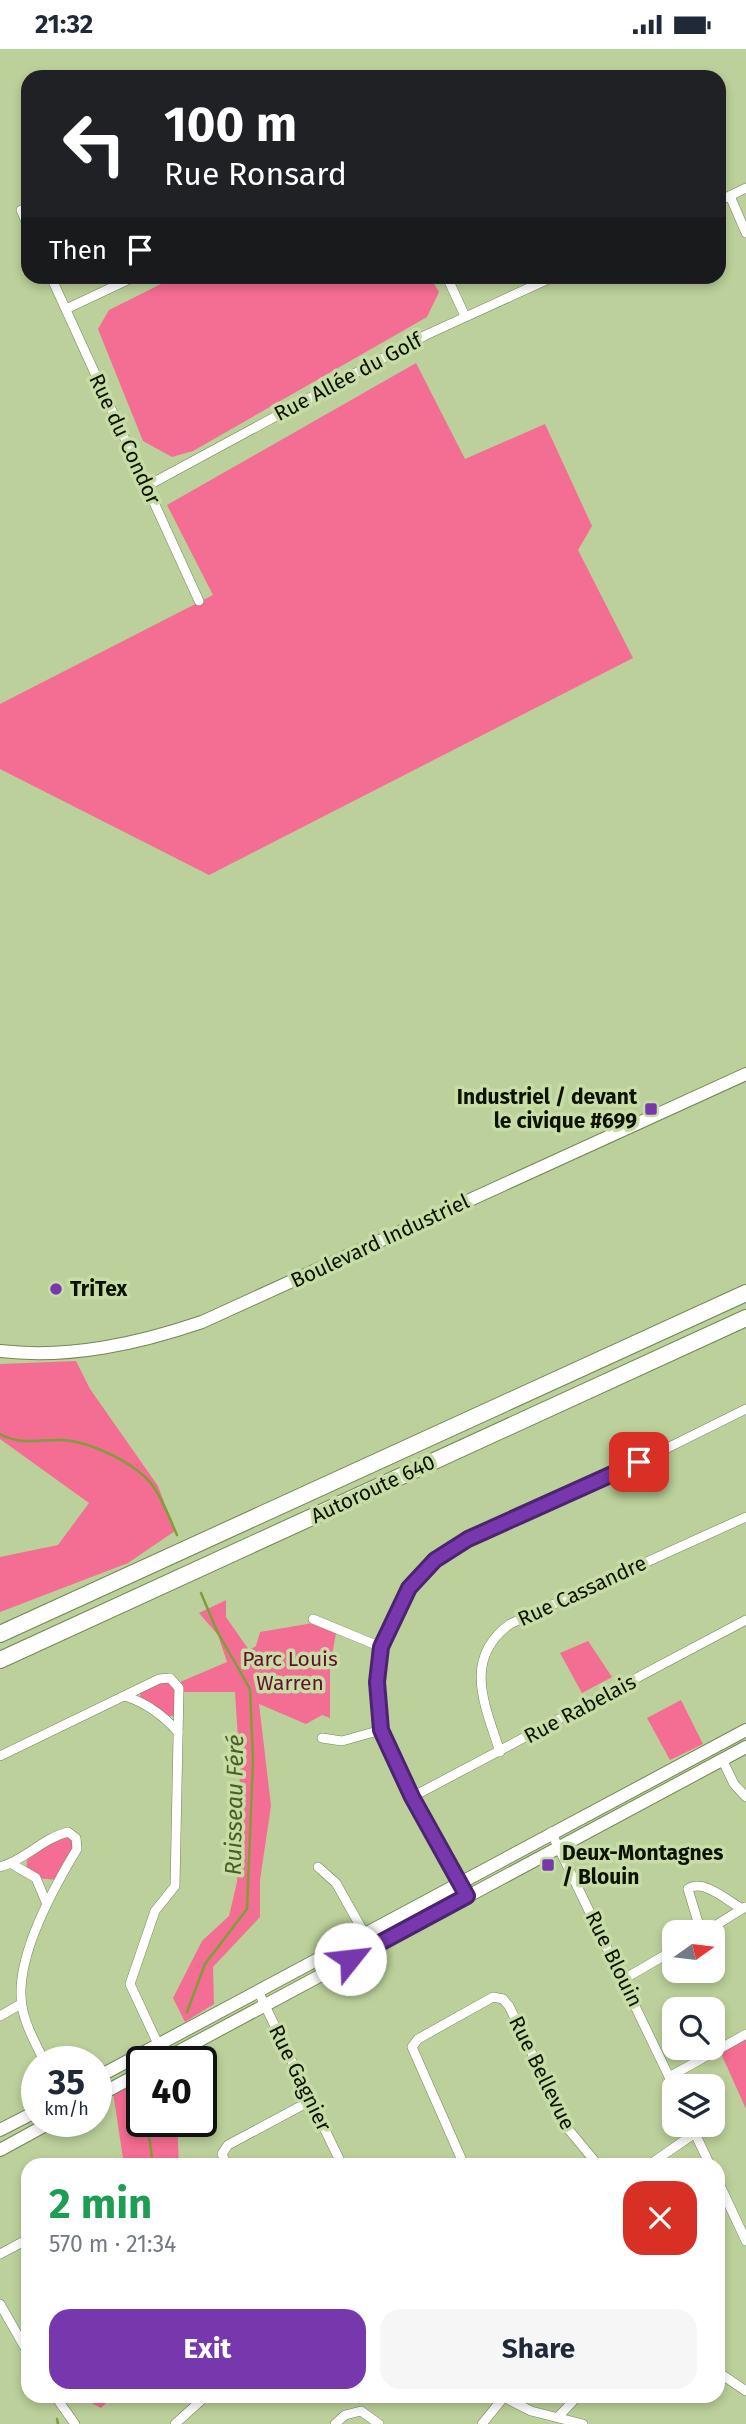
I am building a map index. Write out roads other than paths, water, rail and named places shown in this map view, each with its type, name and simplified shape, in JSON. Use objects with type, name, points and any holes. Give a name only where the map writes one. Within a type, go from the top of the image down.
[{"type":"highway","name":"Autoroute 640","points":[[0,1634],[746,1293]]},
{"type":"highway","name":"Autoroute 640","points":[[0,1660],[746,1318]]},
{"type":"street","points":[[726,198],[746,188]]},
{"type":"street","points":[[730,196],[746,233]]},
{"type":"street","name":"Rue du Condor","points":[[54,284],[199,601]]},
{"type":"street","points":[[66,309],[119,284]]},
{"type":"street","points":[[450,284],[466,316]]},
{"type":"street","name":"Rue Allée du Golf","points":[[147,486],[402,347],[537,284]]},
{"type":"street","name":"Boulevard Industriel","points":[[0,1351],[47,1353],[94,1349],[144,1339],[202,1322],[746,1074]]},
{"type":"street","points":[[467,1896],[412,1797],[381,1730],[377,1682],[381,1647],[409,1588],[435,1560],[468,1539],[619,1472],[746,1409]]},
{"type":"street","name":"Rue Cassandre","points":[[500,1752],[480,1691],[486,1647],[497,1634],[510,1624],[746,1517]]},
{"type":"street","points":[[313,1619],[381,1647]]},
{"type":"street","name":"Rue Rabelais","points":[[412,1797],[746,1620]]},
{"type":"street","points":[[0,1756],[159,1679],[170,1678],[179,1688],[175,1886],[155,1911],[130,1985],[157,2044]]},
{"type":"street","points":[[125,1696],[141,1702],[164,1717],[178,1731]]},
{"type":"street","points":[[322,1738],[342,1741],[381,1730]]},
{"type":"street","points":[[112,2069],[746,1730]]},
{"type":"street","points":[[189,2046],[746,1747]]},
{"type":"street","points":[[722,1759],[730,1777],[746,1797]]},
{"type":"street","points":[[0,1867],[12,1864],[58,1835],[68,1832],[76,1838],[77,1849],[46,1902],[26,1960],[21,2004],[38,2046]]},
{"type":"street","name":"Rue Blouin","points":[[551,1832],[668,2074]]},
{"type":"street","points":[[12,1864],[36,1878],[46,1902]]},
{"type":"street","points":[[318,1867],[336,1883],[372,1947]]},
{"type":"street","points":[[698,1920],[688,1889],[693,1885],[702,1885],[744,1908]]},
{"type":"street","points":[[724,1920],[744,1908]]},
{"type":"street","points":[[624,1979],[662,1957]]},
{"type":"street","name":"Rue Gagnier","points":[[258,1991],[339,2158]]},
{"type":"street","name":"Rue Bellevue","points":[[461,2158],[412,2047],[418,2039],[493,1997],[503,1999],[509,2006],[569,2130],[592,2158]]},
{"type":"street","points":[[0,2016],[21,2004]]},
{"type":"street","points":[[674,2074],[746,2034]]},
{"type":"street","points":[[224,2158],[222,2154],[228,2145],[312,2100]]},
{"type":"street","points":[[0,2130],[21,2119]]},
{"type":"street","points":[[0,2150],[24,2137]]},
{"type":"street","points":[[658,2158],[683,2137]]},
{"type":"street","points":[[697,2137],[707,2158]]},
{"type":"street","points":[[725,2196],[746,2241]]},
{"type":"street","points":[[0,2254],[21,2243]]},
{"type":"street","points":[[0,2304],[21,2341]]},
{"type":"street","points":[[725,2377],[746,2391]]},
{"type":"street","points":[[60,2403],[75,2424]]},
{"type":"street","points":[[175,2424],[198,2403]]},
{"type":"street","points":[[482,2424],[498,2403]]},
{"type":"street","points":[[516,2403],[531,2411],[583,2424]]},
{"type":"street","points":[[558,2417],[571,2403]]},
{"type":"street","points":[[335,2424],[345,2415],[361,2411],[379,2424]]},
{"type":"waterway","name":"Ruisseau Féré","points":[[0,1434],[23,1441],[74,1442],[112,1455],[136,1469],[153,1486],[177,1535]]},
{"type":"waterway","name":"Ruisseau Féré","points":[[187,2012],[205,1964],[247,1909],[253,1760],[250,1689],[217,1631],[201,1593]]},
{"type":"waterway","name":"Ruisseau Féré","points":[[149,2137],[152,2158]]},
{"type":"waterway","name":"Ruisseau Féré","points":[[57,2419],[58,2424]]},
{"type":"place","name":"Industriel / devant le civique #699","points":[[651,1109]]},
{"type":"place","name":"TriTex","points":[[56,1289]]},
{"type":"place","name":"Deux-Montagnes / Blouin","points":[[548,1865]]},
{"type":"park label","name":"Parc Louis Warren","points":[[290,1671]]}]
